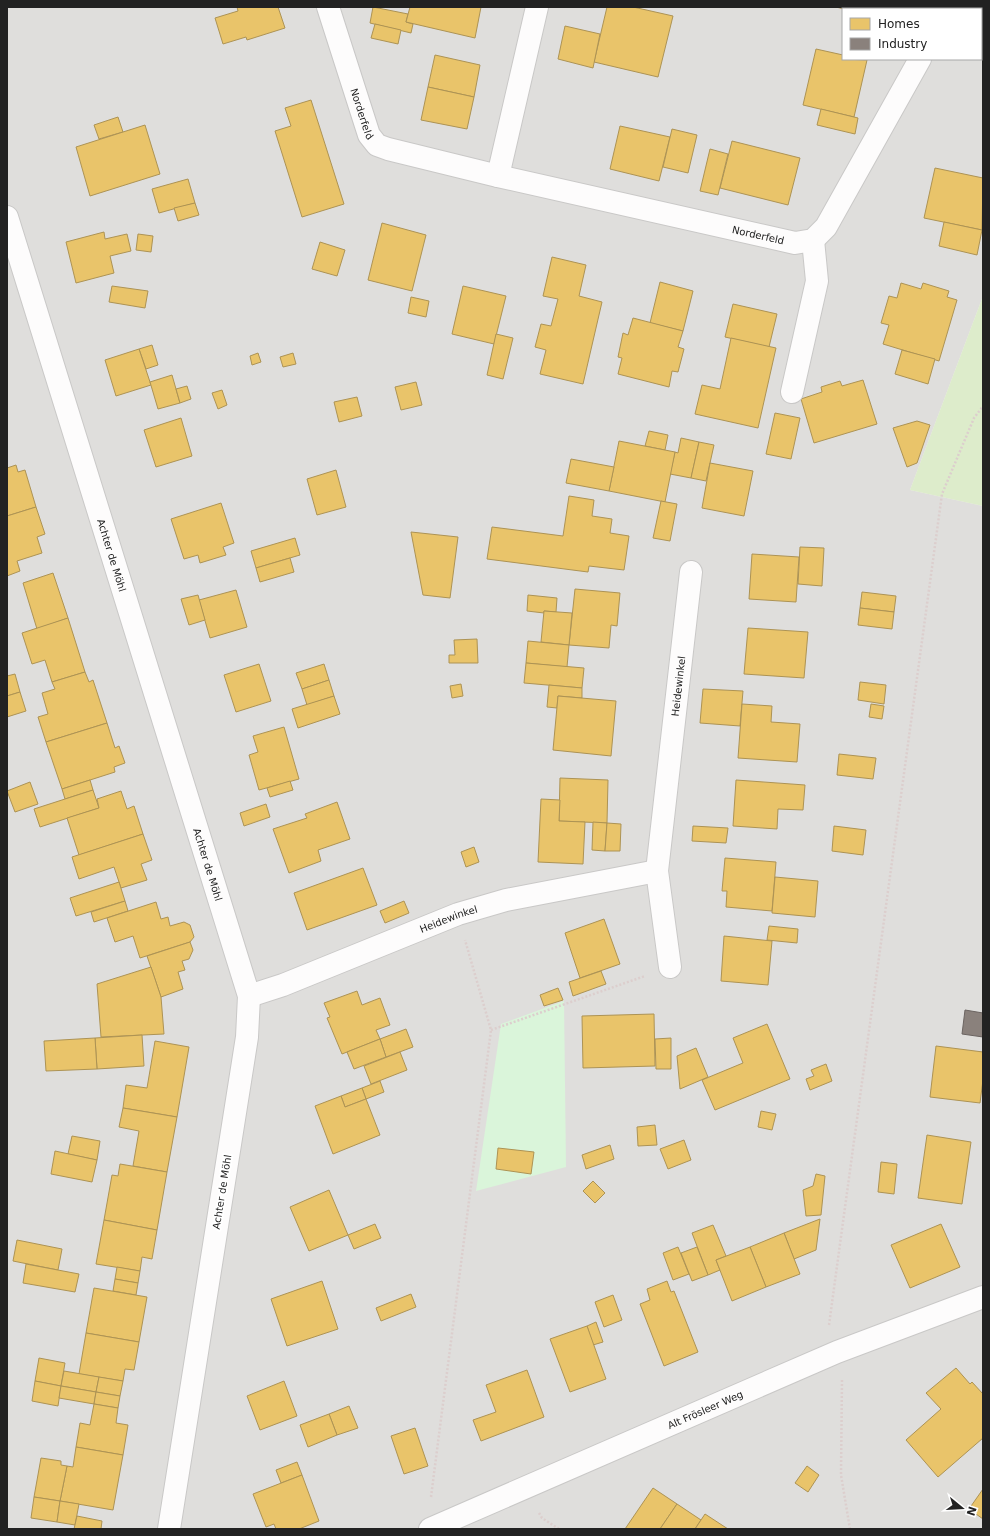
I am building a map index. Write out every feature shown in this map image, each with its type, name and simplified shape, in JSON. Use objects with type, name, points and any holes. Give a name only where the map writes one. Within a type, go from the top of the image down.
[{"type":"street","name":"Norderfeld","points":[[328,7],[369,135],[377,145],[498,176],[795,243],[813,240]]},
{"type":"street","points":[[498,176],[537,7]]},
{"type":"street","points":[[792,392],[817,281],[813,240],[826,227],[919,60]]},
{"type":"street","name":"Achter de Möhl","points":[[7,217],[249,996],[247,1037],[169,1529]]},
{"type":"street","name":"Heidewinkel","points":[[670,967],[657,871],[691,572]]},
{"type":"street","name":"Heidewinkel","points":[[249,996],[284,985],[458,914],[506,900],[657,871]]},
{"type":"street","name":"Alt Frösleer Weg","points":[[430,1529],[837,1352],[983,1297]]},
{"type":"path","points":[[850,1529],[841,1475],[842,1378],[837,1352],[828,1328],[942,494],[974,418],[983,406]]},
{"type":"path","points":[[431,1497],[491,1030],[458,914]]},
{"type":"path","points":[[491,1030],[670,967]]},
{"type":"shaded area","points":[[7,7],[983,7],[983,296],[910,490],[983,506],[983,1529],[7,1529]]},
{"type":"green space","points":[[983,296],[983,506],[910,490]]},
{"type":"green space","points":[[564,1001],[566,1167],[476,1191],[501,1024]]},
{"type":"building: Homes","points":[[237,7],[278,7],[285,28],[247,40],[246,37],[223,44],[215,18],[238,11]]},
{"type":"building: Homes","points":[[373,7],[408,14],[406,22],[413,24],[411,33],[370,23]]},
{"type":"building: Homes","points":[[410,7],[481,7],[475,38],[406,22]]},
{"type":"building: Homes","points":[[607,7],[633,7],[673,16],[658,77],[594,62]]},
{"type":"building: Homes","points":[[836,7],[887,7],[887,8],[842,8]]},
{"type":"building: Homes","points":[[375,24],[401,30],[398,44],[371,38]]},
{"type":"building: Homes","points":[[565,26],[600,34],[593,68],[558,59]]},
{"type":"building: Homes","points":[[816,49],[842,55],[842,60],[867,60],[854,117],[803,105]]},
{"type":"building: Homes","points":[[435,55],[480,65],[474,97],[428,87]]},
{"type":"building: Homes","points":[[428,87],[474,97],[467,129],[421,120]]},
{"type":"building: Homes","points":[[311,100],[344,204],[302,217],[275,131],[291,126],[285,108]]},
{"type":"building: Homes","points":[[821,109],[858,118],[855,134],[817,125]]},
{"type":"building: Homes","points":[[118,117],[123,132],[99,139],[94,125]]},
{"type":"building: Homes","points":[[145,125],[160,174],[90,196],[76,147]]},
{"type":"building: Homes","points":[[620,126],[670,137],[659,181],[610,169]]},
{"type":"building: Homes","points":[[672,129],[697,135],[688,173],[663,167]]},
{"type":"building: Homes","points":[[732,141],[800,158],[788,205],[720,188]]},
{"type":"building: Homes","points":[[710,149],[728,154],[718,195],[700,191]]},
{"type":"building: Homes","points":[[935,168],[983,178],[982,230],[924,218]]},
{"type":"building: Homes","points":[[188,179],[195,203],[159,213],[152,189]]},
{"type":"building: Homes","points":[[195,203],[199,215],[178,221],[174,208]]},
{"type":"building: Homes","points":[[944,222],[982,230],[977,255],[939,246]]},
{"type":"building: Homes","points":[[382,223],[426,235],[412,291],[368,280]]},
{"type":"building: Homes","points":[[104,232],[105,239],[127,234],[131,251],[110,256],[114,273],[76,283],[66,242]]},
{"type":"building: Homes","points":[[138,234],[153,236],[151,252],[136,250]]},
{"type":"building: Homes","points":[[320,242],[345,250],[337,276],[312,269]]},
{"type":"building: Homes","points":[[552,257],[586,265],[579,296],[602,302],[583,384],[540,374],[546,350],[535,347],[541,324],[551,326],[558,299],[543,296]]},
{"type":"building: Homes","points":[[660,282],[693,291],[683,331],[650,323]]},
{"type":"building: Homes","points":[[901,283],[921,289],[923,283],[949,291],[947,297],[957,300],[939,361],[883,344],[889,325],[881,323],[889,296],[897,298]]},
{"type":"building: Homes","points":[[112,286],[148,291],[145,308],[109,302]]},
{"type":"building: Homes","points":[[463,286],[506,296],[494,344],[452,334]]},
{"type":"building: Homes","points":[[411,297],[429,301],[426,317],[408,313]]},
{"type":"building: Homes","points":[[733,304],[777,314],[769,347],[725,337]]},
{"type":"building: Homes","points":[[633,318],[683,331],[678,347],[684,349],[678,372],[672,371],[669,387],[618,374],[622,358],[618,357],[623,333],[628,335]]},
{"type":"building: Homes","points":[[496,334],[513,338],[503,379],[487,375]]},
{"type":"building: Homes","points":[[731,338],[776,348],[758,428],[695,414],[702,385],[720,389]]},
{"type":"building: Homes","points":[[152,345],[158,365],[146,369],[139,349]]},
{"type":"building: Homes","points":[[139,349],[151,385],[116,396],[105,360]]},
{"type":"building: Homes","points":[[902,350],[935,359],[928,384],[895,374]]},
{"type":"building: Homes","points":[[258,353],[261,362],[252,365],[250,356]]},
{"type":"building: Homes","points":[[293,353],[296,364],[283,367],[280,357]]},
{"type":"building: Homes","points":[[172,375],[180,403],[158,409],[150,382]]},
{"type":"building: Homes","points":[[863,380],[877,424],[814,443],[801,399],[822,392],[821,387],[840,381],[842,386]]},
{"type":"building: Homes","points":[[416,382],[422,405],[401,410],[395,387]]},
{"type":"building: Homes","points":[[187,386],[191,399],[180,403],[176,389]]},
{"type":"building: Homes","points":[[222,390],[227,405],[218,409],[212,393]]},
{"type":"building: Homes","points":[[357,397],[362,416],[339,422],[334,402]]},
{"type":"building: Homes","points":[[775,413],[800,418],[791,459],[766,454]]},
{"type":"building: Homes","points":[[181,418],[192,456],[156,467],[144,430]]},
{"type":"building: Homes","points":[[917,421],[930,425],[917,463],[907,467],[893,428]]},
{"type":"building: Homes","points":[[649,431],[668,435],[665,450],[645,446]]},
{"type":"building: Homes","points":[[681,438],[699,442],[691,478],[670,474],[675,452],[678,453]]},
{"type":"building: Homes","points":[[619,441],[675,452],[665,502],[609,491]]},
{"type":"building: Homes","points":[[699,442],[714,445],[706,481],[691,478]]},
{"type":"building: Homes","points":[[571,459],[614,467],[609,491],[566,483]]},
{"type":"building: Homes","points":[[710,463],[753,471],[744,516],[702,508]]},
{"type":"building: Homes","points":[[16,465],[18,472],[25,470],[36,507],[7,516],[7,468]]},
{"type":"building: Homes","points":[[336,470],[346,507],[317,515],[307,479]]},
{"type":"building: Homes","points":[[569,496],[594,500],[592,516],[612,519],[610,533],[629,536],[624,570],[589,566],[588,572],[487,559],[492,527],[563,536]]},
{"type":"building: Homes","points":[[661,501],[677,504],[670,541],[653,538]]},
{"type":"building: Homes","points":[[221,503],[234,543],[223,547],[226,555],[200,563],[198,555],[184,559],[171,519]]},
{"type":"building: Homes","points":[[36,507],[45,534],[37,537],[42,553],[17,561],[20,571],[7,576],[7,516]]},
{"type":"building: Homes","points":[[411,532],[458,537],[450,598],[423,595]]},
{"type":"building: Homes","points":[[295,538],[300,555],[256,568],[251,551]]},
{"type":"building: Homes","points":[[800,547],[824,548],[822,586],[798,584]]},
{"type":"building: Homes","points":[[752,554],[799,557],[796,602],[749,599]]},
{"type":"building: Homes","points":[[290,558],[294,572],[260,582],[256,568]]},
{"type":"building: Homes","points":[[53,573],[68,618],[37,629],[23,583]]},
{"type":"building: Homes","points":[[575,589],[620,593],[617,626],[611,625],[609,648],[569,645]]},
{"type":"building: Homes","points":[[236,590],[247,627],[210,638],[199,600]]},
{"type":"building: Homes","points":[[862,592],[896,596],[894,612],[860,608]]},
{"type":"building: Homes","points":[[198,595],[205,620],[189,625],[181,599]]},
{"type":"building: Homes","points":[[528,595],[557,598],[556,612],[544,611],[544,613],[527,611]]},
{"type":"building: Homes","points":[[860,608],[894,612],[892,629],[858,625]]},
{"type":"building: Homes","points":[[544,611],[572,613],[569,645],[541,642]]},
{"type":"building: Homes","points":[[68,618],[85,672],[52,682],[45,660],[32,664],[22,633]]},
{"type":"building: Homes","points":[[748,628],[808,632],[804,678],[744,674]]},
{"type":"building: Homes","points":[[477,639],[478,663],[449,663],[449,655],[455,655],[454,640]]},
{"type":"building: Homes","points":[[528,641],[569,645],[567,667],[526,663]]},
{"type":"building: Homes","points":[[526,663],[584,668],[582,688],[524,683]]},
{"type":"building: Homes","points":[[259,664],[271,701],[236,712],[224,675]]},
{"type":"building: Homes","points":[[324,664],[329,680],[302,689],[296,673]]},
{"type":"building: Homes","points":[[85,672],[89,682],[93,680],[107,723],[46,742],[38,717],[48,714],[42,693],[55,689],[52,682]]},
{"type":"building: Homes","points":[[15,674],[20,692],[7,696],[7,676]]},
{"type":"building: Homes","points":[[329,680],[334,696],[307,705],[302,689]]},
{"type":"building: Homes","points":[[860,682],[886,685],[884,704],[858,700]]},
{"type":"building: Homes","points":[[461,684],[463,696],[452,698],[450,686]]},
{"type":"building: Homes","points":[[549,685],[582,688],[582,698],[558,696],[557,708],[547,707]]},
{"type":"building: Homes","points":[[703,689],[743,691],[740,726],[700,723]]},
{"type":"building: Homes","points":[[20,692],[26,711],[7,717],[7,696]]},
{"type":"building: Homes","points":[[334,696],[340,714],[298,728],[292,709]]},
{"type":"building: Homes","points":[[558,696],[616,701],[611,756],[553,750]]},
{"type":"building: Homes","points":[[742,704],[772,706],[771,722],[800,724],[797,762],[738,758]]},
{"type":"building: Homes","points":[[871,704],[884,706],[882,719],[869,717]]},
{"type":"building: Homes","points":[[107,723],[115,748],[119,746],[125,763],[114,767],[115,772],[62,789],[46,742]]},
{"type":"building: Homes","points":[[284,727],[299,779],[259,790],[249,755],[258,752],[253,736]]},
{"type":"building: Homes","points":[[839,754],[876,758],[873,779],[837,775]]},
{"type":"building: Homes","points":[[560,778],[608,780],[607,823],[559,821]]},
{"type":"building: Homes","points":[[90,780],[93,790],[65,799],[62,789]]},
{"type":"building: Homes","points":[[736,780],[805,785],[803,810],[778,809],[777,829],[733,826]]},
{"type":"building: Homes","points":[[290,781],[293,790],[270,797],[267,788]]},
{"type":"building: Homes","points":[[30,782],[38,804],[15,812],[7,791]]},
{"type":"building: Homes","points":[[93,790],[99,808],[40,827],[34,809]]},
{"type":"building: Homes","points":[[121,791],[127,809],[134,806],[143,834],[79,855],[67,818],[99,808],[97,799]]},
{"type":"building: Homes","points":[[541,799],[560,800],[559,821],[585,822],[583,864],[538,862]]},
{"type":"building: Homes","points":[[337,802],[350,839],[318,850],[321,861],[289,873],[273,829],[307,818],[305,814]]},
{"type":"building: Homes","points":[[266,804],[270,817],[244,826],[240,813]]},
{"type":"building: Homes","points":[[593,822],[607,823],[605,851],[592,850]]},
{"type":"building: Homes","points":[[607,823],[621,824],[620,851],[605,851]]},
{"type":"building: Homes","points":[[693,826],[728,828],[726,843],[692,841]]},
{"type":"building: Homes","points":[[834,826],[866,830],[863,855],[832,851]]},
{"type":"building: Homes","points":[[143,834],[152,860],[141,864],[147,880],[121,888],[114,867],[79,879],[72,857]]},
{"type":"building: Homes","points":[[474,847],[479,862],[466,867],[461,852]]},
{"type":"building: Homes","points":[[725,858],[776,862],[772,911],[726,907],[727,891],[722,891]]},
{"type":"building: Homes","points":[[363,868],[377,905],[307,930],[294,893]]},
{"type":"building: Homes","points":[[775,877],[818,881],[815,917],[772,913]]},
{"type":"building: Homes","points":[[119,882],[125,901],[76,916],[70,898]]},
{"type":"building: Homes","points":[[125,901],[128,911],[94,922],[91,912]]},
{"type":"building: Homes","points":[[404,901],[409,913],[385,923],[380,911]]},
{"type":"building: Homes","points":[[156,902],[161,919],[168,917],[170,926],[184,922],[190,925],[194,937],[190,942],[140,958],[133,936],[115,942],[107,918]]},
{"type":"building: Homes","points":[[604,919],[620,964],[580,978],[565,933]]},
{"type":"building: Homes","points":[[769,926],[798,929],[797,943],[767,940]]},
{"type":"building: Homes","points":[[724,936],[772,941],[768,985],[721,981]]},
{"type":"building: Homes","points":[[190,942],[193,950],[189,959],[182,961],[185,970],[178,972],[183,989],[161,997],[147,956]]},
{"type":"building: Homes","points":[[151,967],[161,997],[164,1034],[101,1037],[97,984]]},
{"type":"building: Homes","points":[[601,971],[606,984],[573,996],[569,982]]},
{"type":"building: Homes","points":[[558,988],[563,1000],[544,1006],[540,995]]},
{"type":"building: Homes","points":[[357,991],[362,1005],[380,998],[390,1025],[376,1030],[380,1039],[342,1054],[327,1018],[330,1017],[324,1003]]},
{"type":"building: Homes","points":[[654,1014],[655,1066],[583,1068],[582,1016]]},
{"type":"building: Homes","points":[[767,1024],[790,1079],[715,1110],[702,1080],[743,1063],[733,1038]]},
{"type":"building: Homes","points":[[406,1029],[413,1047],[386,1057],[380,1039]]},
{"type":"building: Homes","points":[[142,1035],[144,1066],[97,1069],[95,1038]]},
{"type":"building: Homes","points":[[95,1038],[97,1069],[46,1071],[44,1041]]},
{"type":"building: Homes","points":[[671,1038],[671,1069],[656,1069],[655,1039]]},
{"type":"building: Homes","points":[[380,1039],[386,1057],[354,1069],[347,1052]]},
{"type":"building: Homes","points":[[155,1041],[189,1047],[177,1117],[123,1108],[126,1085],[147,1088]]},
{"type":"building: Homes","points":[[936,1046],[983,1052],[983,1080],[980,1103],[930,1097]]},
{"type":"building: Homes","points":[[696,1048],[708,1077],[680,1089],[677,1056]]},
{"type":"building: Homes","points":[[400,1052],[407,1070],[371,1084],[364,1066]]},
{"type":"building: Homes","points":[[826,1064],[832,1081],[810,1090],[806,1079],[814,1076],[811,1070]]},
{"type":"building: Homes","points":[[380,1081],[384,1092],[366,1099],[362,1088]]},
{"type":"building: Homes","points":[[362,1088],[366,1099],[345,1107],[341,1096]]},
{"type":"building: Homes","points":[[341,1096],[345,1107],[366,1099],[380,1135],[333,1154],[315,1106]]},
{"type":"building: Homes","points":[[123,1108],[177,1117],[167,1172],[133,1166],[139,1131],[119,1127]]},
{"type":"building: Homes","points":[[761,1111],[776,1114],[772,1130],[758,1127]]},
{"type":"building: Homes","points":[[655,1125],[657,1145],[638,1146],[637,1127]]},
{"type":"building: Homes","points":[[927,1135],[971,1142],[962,1204],[918,1198]]},
{"type":"building: Homes","points":[[72,1136],[100,1141],[97,1160],[68,1154]]},
{"type":"building: Homes","points":[[684,1140],[691,1160],[668,1169],[660,1149]]},
{"type":"building: Homes","points":[[610,1145],[614,1159],[586,1169],[582,1155]]},
{"type":"building: Homes","points":[[498,1148],[534,1152],[531,1174],[496,1169]]},
{"type":"building: Homes","points":[[55,1151],[97,1160],[92,1182],[51,1174]]},
{"type":"building: Homes","points":[[881,1162],[897,1164],[894,1194],[878,1192]]},
{"type":"building: Homes","points":[[120,1164],[167,1172],[157,1230],[104,1220],[112,1175],[118,1176]]},
{"type":"building: Homes","points":[[816,1174],[825,1176],[821,1215],[806,1216],[803,1190],[813,1186]]},
{"type":"building: Homes","points":[[593,1181],[605,1193],[595,1203],[583,1191]]},
{"type":"building: Homes","points":[[329,1190],[348,1235],[309,1251],[290,1207]]},
{"type":"building: Homes","points":[[820,1219],[816,1250],[794,1259],[784,1233]]},
{"type":"building: Homes","points":[[104,1220],[157,1230],[152,1259],[142,1257],[140,1271],[96,1264]]},
{"type":"building: Homes","points":[[375,1224],[381,1238],[354,1249],[348,1235]]},
{"type":"building: Homes","points":[[941,1224],[960,1267],[910,1288],[891,1245]]},
{"type":"building: Homes","points":[[713,1225],[726,1256],[716,1260],[720,1270],[708,1275],[692,1233]]},
{"type":"building: Homes","points":[[784,1233],[800,1274],[766,1287],[750,1247]]},
{"type":"building: Homes","points":[[17,1240],[62,1249],[58,1270],[13,1261]]},
{"type":"building: Homes","points":[[678,1247],[689,1274],[673,1280],[663,1253]]},
{"type":"building: Homes","points":[[697,1247],[708,1275],[692,1281],[681,1253]]},
{"type":"building: Homes","points":[[750,1247],[766,1287],[732,1301],[716,1260]]},
{"type":"building: Homes","points":[[26,1264],[79,1274],[75,1292],[23,1283]]},
{"type":"building: Homes","points":[[117,1267],[140,1271],[138,1283],[115,1279]]},
{"type":"building: Homes","points":[[115,1279],[138,1283],[136,1295],[113,1291]]},
{"type":"building: Homes","points":[[322,1281],[338,1329],[287,1346],[271,1299]]},
{"type":"building: Homes","points":[[667,1281],[671,1292],[674,1291],[698,1352],[664,1366],[640,1304],[650,1300],[647,1289]]},
{"type":"building: Homes","points":[[94,1288],[147,1297],[139,1342],[86,1333]]},
{"type":"building: Homes","points":[[411,1294],[416,1307],[381,1321],[376,1308]]},
{"type":"building: Homes","points":[[613,1295],[622,1320],[604,1327],[595,1302]]},
{"type":"building: Homes","points":[[596,1322],[603,1342],[593,1345],[587,1326]]},
{"type":"building: Homes","points":[[587,1326],[606,1379],[570,1392],[550,1339]]},
{"type":"building: Homes","points":[[86,1333],[139,1342],[134,1370],[125,1369],[123,1381],[79,1374]]},
{"type":"building: Homes","points":[[39,1358],[65,1363],[61,1386],[35,1381]]},
{"type":"building: Homes","points":[[956,1368],[970,1384],[972,1382],[983,1394],[983,1438],[938,1477],[906,1440],[941,1409],[926,1393]]},
{"type":"building: Homes","points":[[527,1370],[544,1417],[481,1441],[473,1420],[496,1412],[486,1385]]},
{"type":"building: Homes","points":[[64,1371],[99,1377],[96,1392],[61,1386]]},
{"type":"building: Homes","points":[[99,1377],[123,1381],[120,1396],[96,1392]]},
{"type":"building: Homes","points":[[35,1381],[61,1386],[58,1406],[32,1401]]},
{"type":"building: Homes","points":[[284,1381],[297,1416],[260,1430],[247,1396]]},
{"type":"building: Homes","points":[[61,1386],[96,1392],[94,1404],[59,1398]]},
{"type":"building: Homes","points":[[96,1392],[120,1396],[118,1408],[94,1404]]},
{"type":"building: Homes","points":[[94,1404],[118,1408],[116,1423],[128,1425],[123,1455],[76,1447],[80,1423],[90,1425]]},
{"type":"building: Homes","points":[[349,1406],[358,1428],[337,1435],[329,1414]]},
{"type":"building: Homes","points":[[329,1414],[337,1435],[308,1447],[300,1425]]},
{"type":"building: Homes","points":[[415,1428],[428,1466],[404,1474],[391,1436]]},
{"type":"building: Homes","points":[[76,1447],[123,1455],[113,1510],[60,1501],[67,1466],[73,1467]]},
{"type":"building: Homes","points":[[41,1458],[61,1461],[61,1465],[67,1466],[60,1501],[34,1497]]},
{"type":"building: Homes","points":[[297,1462],[302,1475],[281,1483],[276,1470]]},
{"type":"building: Homes","points":[[807,1466],[819,1475],[808,1492],[795,1483]]},
{"type":"building: Homes","points":[[302,1475],[319,1521],[299,1529],[276,1529],[274,1524],[266,1527],[253,1494]]},
{"type":"building: Homes","points":[[653,1488],[677,1504],[660,1529],[625,1529]]},
{"type":"building: Homes","points":[[983,1489],[983,1519],[969,1509]]},
{"type":"building: Homes","points":[[34,1497],[60,1501],[57,1522],[31,1518]]},
{"type":"building: Homes","points":[[60,1501],[79,1504],[75,1525],[57,1522]]},
{"type":"building: Homes","points":[[677,1504],[701,1520],[695,1529],[660,1529]]},
{"type":"building: Homes","points":[[705,1514],[728,1529],[695,1529]]},
{"type":"building: Homes","points":[[77,1516],[102,1521],[101,1529],[74,1529]]},
{"type":"building: Industry","points":[[965,1010],[983,1013],[983,1037],[962,1034]]}]
